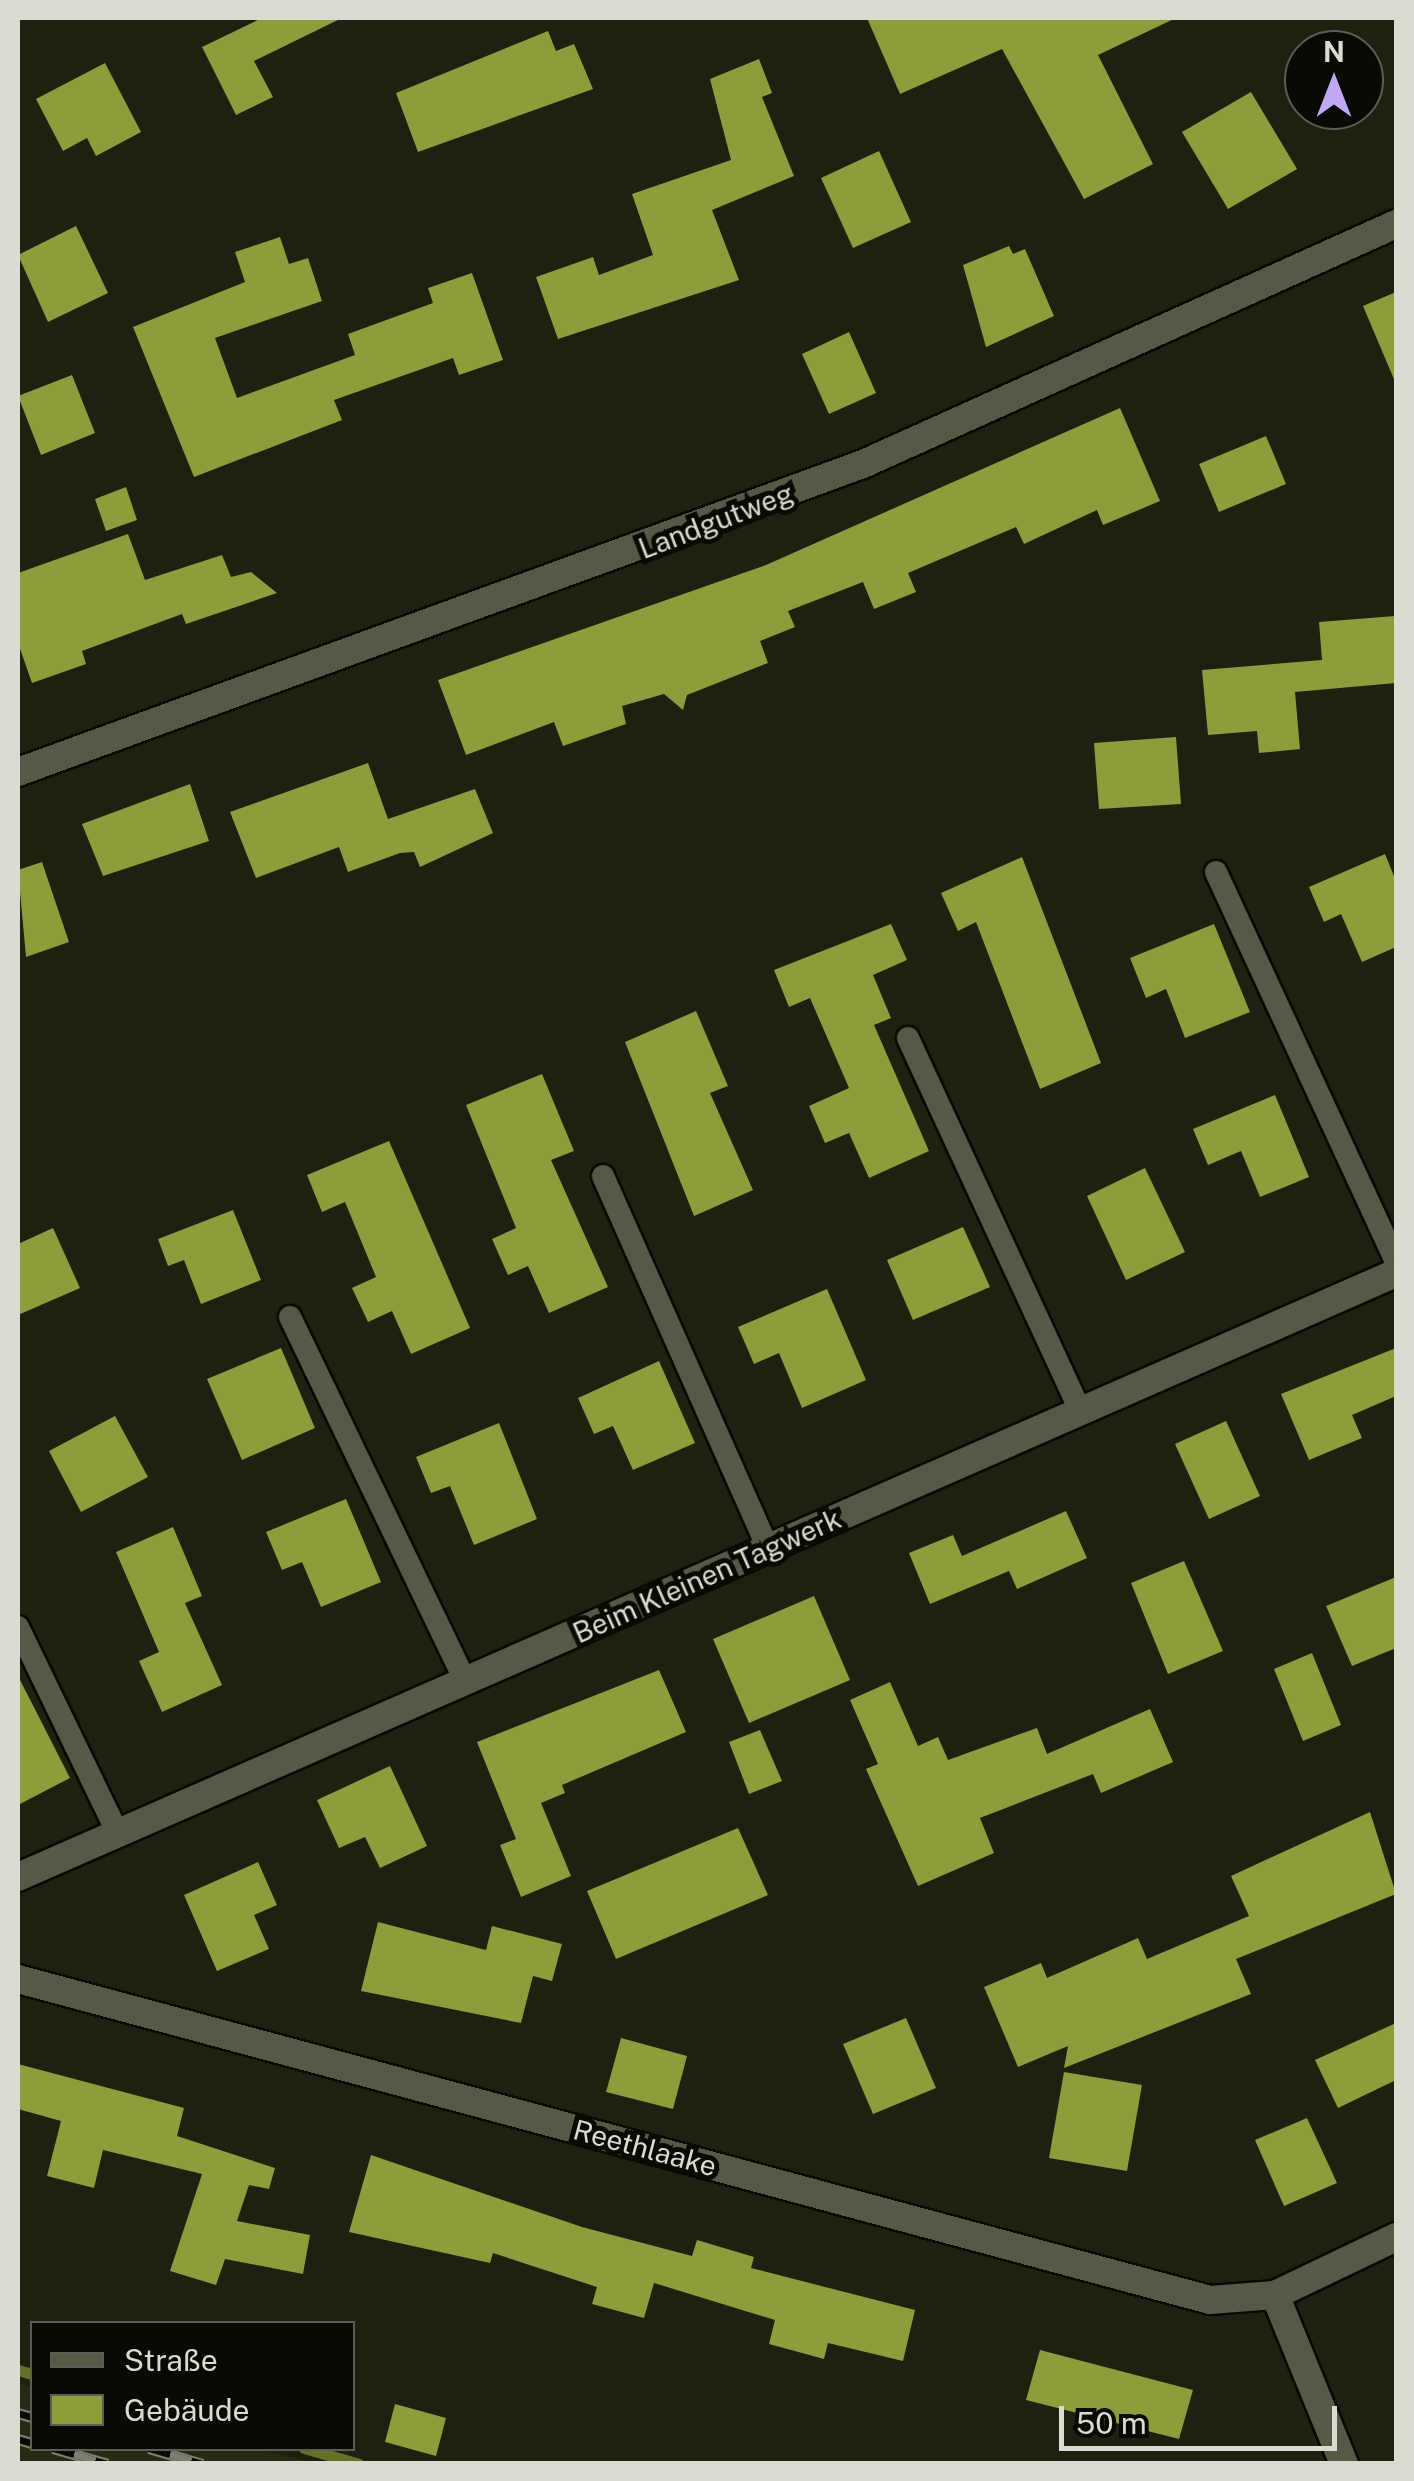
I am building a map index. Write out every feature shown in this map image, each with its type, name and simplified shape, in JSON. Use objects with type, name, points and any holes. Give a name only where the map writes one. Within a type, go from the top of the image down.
[{"type":"street","name":"Landgutweg","points":[[18,772],[863,464],[1396,224]]},
{"type":"street","name":"Beim Kleinen Tagwerk","points":[[18,1877],[1396,1274]]},
{"type":"street","name":"Reethlaake","points":[[18,1979],[1210,2300],[1276,2296]]},
{"type":"street","points":[[1344,2464],[1276,2296],[1396,2237]]},
{"type":"lane","points":[[1216,872],[1396,1262]]},
{"type":"lane","points":[[908,1038],[1081,1412]]},
{"type":"lane","points":[[603,1176],[768,1549]]},
{"type":"lane","points":[[290,1317],[466,1682]]},
{"type":"lane","points":[[18,1628],[118,1834]]},
{"type":"shaded area","points":[[18,2383],[30,2386],[30,2451],[266,2451],[314,2463],[18,2463]]},
{"type":"building","points":[[262,18],[342,18],[254,61],[273,97],[236,115],[202,47]]},
{"type":"building","points":[[867,18],[1176,18],[1098,55],[1153,164],[1084,199],[1002,49],[900,94]]},
{"type":"building","points":[[548,31],[556,51],[574,44],[593,89],[418,152],[396,93]]},
{"type":"building","points":[[759,59],[772,93],[762,97],[794,176],[712,210],[739,280],[558,339],[536,277],[593,257],[599,275],[653,255],[632,194],[731,160],[710,79]]},
{"type":"building","points":[[105,63],[141,132],[96,156],[87,138],[63,151],[36,99]]},
{"type":"building","points":[[1251,92],[1297,169],[1228,209],[1182,132]]},
{"type":"building","points":[[879,151],[911,222],[853,248],[821,178]]},
{"type":"building","points":[[76,226],[108,293],[48,322],[18,255]]},
{"type":"building","points":[[280,237],[289,264],[308,258],[322,301],[215,338],[237,398],[355,355],[348,334],[433,303],[428,288],[472,273],[503,360],[459,375],[453,358],[334,400],[342,420],[194,477],[133,327],[245,282],[235,252]]},
{"type":"building","points":[[1009,246],[1013,254],[1025,249],[1054,316],[986,347],[963,265]]},
{"type":"building","points":[[1396,292],[1396,384],[1363,306]]},
{"type":"building","points":[[849,332],[876,393],[829,414],[802,354]]},
{"type":"building","points":[[72,375],[95,433],[41,455],[18,396]]},
{"type":"building","points":[[1120,408],[1160,501],[1103,525],[1097,510],[1024,544],[1016,527],[908,573],[916,592],[874,609],[863,582],[788,611],[795,627],[760,641],[768,663],[687,695],[683,710],[664,694],[622,706],[626,724],[563,746],[554,722],[466,755],[438,680],[766,565]]},
{"type":"building","points":[[1266,436],[1286,484],[1219,512],[1199,464]]},
{"type":"building","points":[[126,487],[137,520],[106,531],[95,499]]},
{"type":"building","points":[[128,534],[145,580],[222,555],[231,577],[251,572],[277,593],[186,624],[182,614],[82,651],[86,664],[32,683],[18,643],[18,573]]},
{"type":"building","points":[[1395,616],[1396,683],[1295,692],[1300,749],[1259,753],[1257,731],[1208,735],[1202,670],[1322,660],[1319,622]]},
{"type":"building","points":[[1176,737],[1181,804],[1099,809],[1094,743]]},
{"type":"building","points":[[368,763],[388,819],[475,789],[493,833],[420,867],[414,852],[400,853],[348,872],[339,847],[256,878],[230,812]]},
{"type":"building","points":[[190,784],[209,841],[103,876],[82,824]]},
{"type":"building","points":[[1385,854],[1396,881],[1396,947],[1362,962],[1341,914],[1324,922],[1309,887]]},
{"type":"building","points":[[1022,857],[1101,1063],[1040,1089],[976,922],[958,931],[941,893]]},
{"type":"building","points":[[42,862],[69,942],[26,957],[18,870]]},
{"type":"building","points":[[891,924],[907,960],[873,975],[891,1018],[874,1025],[929,1151],[869,1178],[849,1133],[825,1143],[809,1106],[849,1088],[810,998],[789,1007],[774,970]]},
{"type":"building","points":[[1214,924],[1250,1012],[1185,1038],[1166,989],[1146,998],[1130,958]]},
{"type":"building","points":[[696,1011],[728,1086],[710,1093],[753,1190],[694,1216],[625,1042]]},
{"type":"building","points":[[542,1074],[574,1151],[551,1160],[608,1287],[549,1313],[528,1266],[508,1275],[492,1239],[516,1228],[466,1105]]},
{"type":"building","points":[[1275,1095],[1309,1177],[1260,1197],[1241,1151],[1208,1165],[1193,1129]]},
{"type":"building","points":[[389,1141],[470,1328],[411,1354],[392,1311],[368,1322],[352,1288],[376,1277],[345,1202],[322,1212],[307,1175]]},
{"type":"building","points":[[1145,1168],[1185,1252],[1126,1280],[1087,1196]]},
{"type":"building","points":[[233,1210],[261,1280],[201,1304],[184,1260],[168,1266],[158,1239]]},
{"type":"building","points":[[963,1227],[990,1287],[913,1320],[887,1260]]},
{"type":"building","points":[[53,1228],[80,1288],[18,1315],[18,1244]]},
{"type":"building","points":[[827,1289],[866,1380],[802,1408],[779,1353],[754,1364],[738,1327]]},
{"type":"building","points":[[281,1348],[315,1428],[242,1460],[207,1379]]},
{"type":"building","points":[[1396,1348],[1396,1396],[1352,1415],[1362,1438],[1309,1460],[1281,1394]]},
{"type":"building","points":[[659,1361],[695,1443],[633,1470],[613,1426],[594,1434],[578,1398]]},
{"type":"building","points":[[115,1416],[148,1477],[81,1512],[49,1451]]},
{"type":"building","points":[[1226,1421],[1260,1496],[1209,1519],[1175,1444]]},
{"type":"building","points":[[499,1423],[537,1519],[474,1545],[450,1486],[431,1493],[416,1457]]},
{"type":"building","points":[[346,1499],[381,1582],[321,1607],[302,1562],[282,1570],[266,1532]]},
{"type":"building","points":[[1066,1511],[1087,1558],[1017,1589],[1009,1571],[930,1604],[909,1553],[953,1535],[962,1556]]},
{"type":"building","points":[[173,1527],[202,1596],[185,1603],[222,1685],[162,1712],[139,1661],[159,1652],[116,1552]]},
{"type":"building","points":[[1184,1561],[1223,1651],[1168,1674],[1131,1583]]},
{"type":"building","points":[[1396,1577],[1396,1648],[1352,1666],[1326,1606]]},
{"type":"building","points":[[814,1596],[850,1680],[749,1723],[713,1639]]},
{"type":"building","points":[[1312,1653],[1341,1725],[1303,1741],[1274,1669]]},
{"type":"building","points":[[659,1670],[686,1732],[562,1785],[565,1793],[541,1803],[571,1876],[521,1897],[500,1845],[516,1839],[477,1742]]},
{"type":"building","points":[[18,1676],[70,1778],[18,1805]]},
{"type":"building","points":[[890,1682],[918,1746],[938,1737],[948,1760],[1037,1728],[1047,1754],[1150,1709],[1173,1762],[1101,1793],[1093,1774],[980,1818],[994,1853],[918,1886],[866,1769],[878,1764],[850,1700]]},
{"type":"building","points":[[760,1730],[782,1781],[749,1794],[729,1742]]},
{"type":"building","points":[[390,1766],[427,1846],[380,1868],[365,1837],[339,1848],[317,1800]]},
{"type":"building","points":[[1370,1812],[1396,1894],[1236,1959],[1251,1994],[1064,2068],[1068,2046],[1018,2067],[984,1987],[1041,1963],[1047,1978],[1138,1938],[1147,1959],[1249,1916],[1231,1876]]},
{"type":"building","points":[[738,1828],[768,1895],[616,1959],[587,1891]]},
{"type":"building","points":[[258,1862],[277,1905],[254,1915],[269,1949],[217,1971],[184,1895]]},
{"type":"building","points":[[378,1922],[486,1950],[492,1926],[562,1944],[552,1981],[533,1976],[521,2023],[361,1991]]},
{"type":"building","points":[[906,2018],[936,2088],[873,2114],[843,2044]]},
{"type":"building","points":[[1396,2023],[1396,2080],[1338,2108],[1315,2060]]},
{"type":"building","points":[[621,2038],[687,2056],[673,2109],[606,2092]]},
{"type":"building","points":[[18,2064],[184,2108],[177,2136],[275,2168],[269,2189],[249,2185],[237,2221],[310,2235],[303,2274],[225,2259],[216,2285],[170,2271],[202,2174],[103,2150],[94,2188],[47,2176],[61,2121],[18,2109]]},
{"type":"building","points":[[1064,2072],[1142,2085],[1127,2171],[1049,2158]]},
{"type":"building","points":[[1307,2118],[1337,2183],[1284,2206],[1255,2140]]},
{"type":"building","points":[[371,2155],[582,2227],[692,2256],[697,2240],[754,2257],[751,2268],[915,2310],[903,2361],[828,2343],[824,2359],[769,2344],[775,2320],[654,2283],[644,2318],[592,2304],[597,2287],[493,2253],[490,2263],[349,2232]]},
{"type":"building","points":[[1040,2350],[1193,2390],[1179,2439],[1026,2400]]},
{"type":"building","points":[[395,2404],[446,2418],[436,2456],[385,2442]]},
{"type":"waterway","points":[[18,2370],[30,2373]]},
{"type":"waterway","points":[[314,2451],[359,2464]]},
{"type":"railway","points":[[18,2413],[30,2416]]},
{"type":"railway","points":[[18,2439],[30,2442]]},
{"type":"railway","points":[[63,2451],[108,2464]]},
{"type":"railway","points":[[159,2451],[203,2464]]}]
